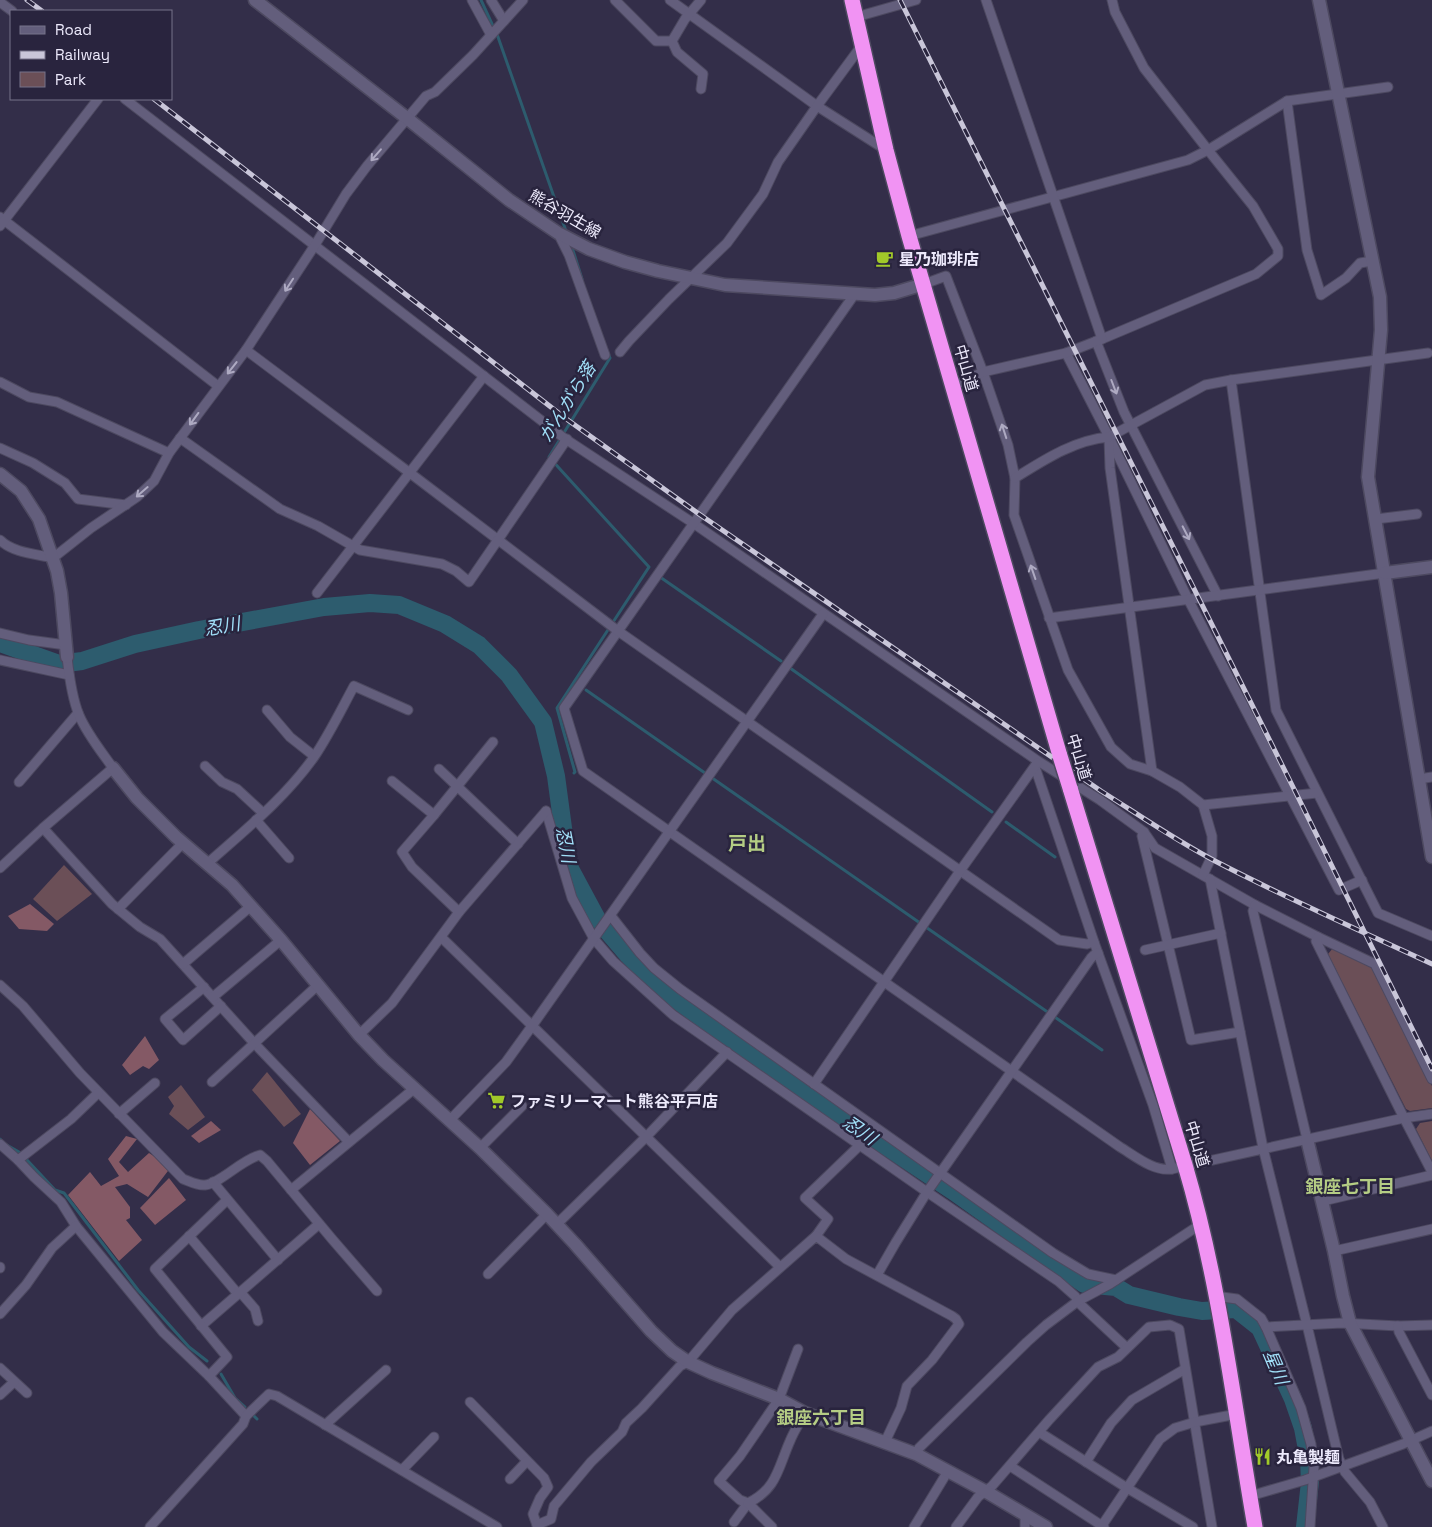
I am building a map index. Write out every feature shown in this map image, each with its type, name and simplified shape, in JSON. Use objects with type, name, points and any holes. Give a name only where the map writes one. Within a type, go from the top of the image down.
[{"type":"highway","name":"中山道","points":[[852,0],[886,150],[909,236],[1179,1167],[1201,1224],[1237,1414],[1255,1527]]},
{"type":"street","name":"熊谷羽生線","points":[[255,0],[408,118],[509,200],[560,234],[589,249],[625,262],[690,279],[725,285],[876,295],[894,293],[924,284]]},
{"type":"street","points":[[472,0],[491,35]]},
{"type":"street","points":[[491,0],[501,24]]},
{"type":"street","points":[[53,558],[91,528],[126,505],[154,482],[169,453],[246,350],[351,187],[367,166],[426,96],[435,92],[523,0]]},
{"type":"street","points":[[615,0],[656,41],[672,41]]},
{"type":"street","points":[[670,0],[817,106],[886,150]]},
{"type":"street","points":[[672,41],[685,19],[700,0]]},
{"type":"street","points":[[856,17],[915,0]]},
{"type":"street","points":[[986,0],[1124,412],[1218,596]]},
{"type":"street","points":[[953,386],[983,372],[1066,353],[1099,340],[1256,274],[1278,256],[1278,249],[1253,206],[1144,68],[1115,12],[1112,0]]},
{"type":"street","points":[[1319,0],[1380,297],[1381,330],[1368,477],[1432,857]]},
{"type":"street","points":[[0,2],[11,10]]},
{"type":"street","points":[[672,41],[677,52],[703,74],[702,89]]},
{"type":"street","points":[[620,352],[726,243],[763,194],[778,162],[862,45]]},
{"type":"street","points":[[909,236],[1188,160],[1208,150],[1287,101],[1388,87]]},
{"type":"street","points":[[97,100],[2,221],[218,386]]},
{"type":"street","points":[[126,100],[564,437],[693,523],[1036,764],[1100,800],[1144,832],[1155,848],[1254,905],[1375,964],[1432,1079]]},
{"type":"street","points":[[1287,101],[1307,250],[1321,295],[1346,278],[1360,263],[1372,261]]},
{"type":"street","points":[[560,234],[605,355]]},
{"type":"street","points":[[924,284],[946,276],[983,372],[1008,444],[1015,478],[1014,516],[1068,670],[1111,747],[1130,764],[1152,772],[1180,787],[1203,805],[1212,836],[1212,856],[1207,877],[1221,933],[1263,1148],[1341,1466],[1370,1502],[1383,1527]]},
{"type":"street","points":[[854,295],[564,708],[583,771],[1012,1071],[1150,1165],[1165,1170],[1404,1118],[1432,1114]]},
{"type":"street","points":[[246,350],[606,622],[960,871],[1059,940],[1087,944],[1094,942]]},
{"type":"street","points":[[1066,353],[1188,599],[1339,890],[1362,880]]},
{"type":"street","points":[[1015,478],[1057,452],[1098,438],[1109,437],[1205,385],[1428,353]]},
{"type":"street","points":[[317,593],[484,376]]},
{"type":"street","points":[[1231,380],[1276,710],[1378,913],[1432,936]]},
{"type":"street","points":[[0,383],[29,398],[57,402],[169,453]]},
{"type":"street","points":[[180,438],[280,509],[318,526],[360,550],[442,564],[456,571],[469,582],[549,467],[564,437]]},
{"type":"street","points":[[1109,437],[1110,468],[1152,772]]},
{"type":"street","points":[[0,448],[65,482],[78,499],[126,505]]},
{"type":"street","points":[[0,474],[21,491],[39,519],[53,558],[61,593],[69,673],[78,713],[90,736],[113,768],[137,798],[183,843],[232,885],[281,940],[359,1035],[383,1060],[480,1148],[557,1224],[651,1331],[672,1351],[688,1362],[779,1399],[805,1413],[916,1454],[985,1491],[1026,1521],[1046,1527]]},
{"type":"street","points":[[1376,519],[1416,514]]},
{"type":"street","points":[[0,540],[17,550],[53,558]]},
{"type":"street","points":[[1049,618],[1432,567]]},
{"type":"street","points":[[450,1120],[506,1062],[610,918],[746,721],[823,614]]},
{"type":"street","points":[[0,633],[66,651]]},
{"type":"street","points":[[0,660],[69,673]]},
{"type":"street","points":[[208,863],[256,820],[294,782],[314,756],[354,686],[408,710]]},
{"type":"street","points":[[267,710],[290,737],[314,756]]},
{"type":"street","points":[[19,782],[78,713]]},
{"type":"street","points":[[460,912],[412,867],[402,852],[493,742]]},
{"type":"street","points":[[814,1084],[1036,764]]},
{"type":"street","points":[[1036,764],[1094,942],[1152,1105],[1179,1167]]},
{"type":"street","points":[[205,766],[222,782],[237,789],[263,813]]},
{"type":"street","points":[[0,868],[113,768]]},
{"type":"street","points":[[439,769],[518,844]]},
{"type":"street","points":[[1419,779],[1432,777]]},
{"type":"street","points":[[392,780],[434,815]]},
{"type":"street","points":[[1203,805],[1317,793]]},
{"type":"street","points":[[359,1035],[392,1004],[460,912],[546,811],[572,898],[613,962],[674,1015],[860,1146],[929,1190],[1058,1281],[1127,1348]]},
{"type":"street","points":[[256,820],[289,858]]},
{"type":"street","points":[[44,828],[82,872],[118,909],[140,927],[160,938],[254,1043],[349,1142]]},
{"type":"street","points":[[1144,832],[1142,836],[1190,1040],[1240,1032]]},
{"type":"street","points":[[118,909],[183,843]]},
{"type":"street","points":[[1254,905],[1253,911],[1350,1323],[1432,1481]]},
{"type":"street","points":[[183,964],[250,906]]},
{"type":"street","points":[[610,918],[654,968],[680,989],[1053,1253],[1088,1274],[1113,1282]]},
{"type":"street","points":[[1145,950],[1221,933]]},
{"type":"street","points":[[1318,937],[1316,941],[1432,1174],[1323,1202]]},
{"type":"street","points":[[442,938],[780,1267]]},
{"type":"street","points":[[213,998],[281,940]]},
{"type":"street","points":[[877,1274],[929,1190],[1091,958],[1094,954],[1098,953]]},
{"type":"street","points":[[212,1082],[318,985]]},
{"type":"street","points":[[0,986],[23,1006],[98,1093],[183,1179],[205,1185],[213,1182],[250,1158],[260,1155],[377,1291]]},
{"type":"street","points":[[204,987],[165,1019],[183,1040],[221,1006]]},
{"type":"street","points":[[557,1224],[647,1136],[727,1052]]},
{"type":"street","points":[[119,1114],[155,1083]]},
{"type":"street","points":[[291,1190],[415,1088]]},
{"type":"street","points":[[18,1160],[71,1120],[98,1093]]},
{"type":"street","points":[[480,1148],[522,1106]]},
{"type":"street","points":[[0,1144],[61,1202],[76,1226],[163,1332],[209,1376],[246,1416]]},
{"type":"street","points":[[470,1402],[544,1478],[548,1487],[540,1498],[533,1514],[538,1526],[551,1520],[554,1506],[591,1462],[622,1432],[626,1423],[680,1366],[688,1362],[732,1310],[816,1236],[828,1219],[805,1198],[860,1146]]},
{"type":"street","points":[[213,1182],[278,1260]]},
{"type":"street","points":[[209,1376],[227,1357],[155,1269],[227,1200]]},
{"type":"street","points":[[488,1274],[547,1214]]},
{"type":"street","points":[[201,1326],[319,1224]]},
{"type":"street","points":[[916,1454],[918,1448],[1046,1325],[1078,1302],[1113,1282],[1201,1224]]},
{"type":"street","points":[[0,1314],[26,1285],[52,1248],[76,1226]]},
{"type":"street","points":[[1334,1251],[1432,1229]]},
{"type":"street","points":[[189,1236],[239,1294],[255,1309],[258,1321]]},
{"type":"street","points":[[816,1236],[846,1259],[952,1316],[959,1324],[932,1360],[907,1386],[901,1408],[885,1442]]},
{"type":"street","points":[[1215,1293],[1237,1299],[1261,1318],[1301,1408],[1310,1444],[1310,1527]]},
{"type":"street","points":[[1266,1327],[1350,1323],[1398,1326],[1432,1324]]},
{"type":"street","points":[[956,1527],[978,1497],[992,1486],[1038,1432],[1098,1367],[1118,1356],[1148,1327],[1170,1324],[1179,1329],[1212,1527]]},
{"type":"street","points":[[1398,1326],[1399,1332],[1432,1396]]},
{"type":"street","points":[[772,1527],[748,1503],[740,1500],[719,1482],[740,1456],[779,1399],[798,1349]]},
{"type":"street","points":[[0,1368],[27,1393]]},
{"type":"street","points":[[325,1425],[386,1370]]},
{"type":"street","points":[[1086,1462],[1112,1423],[1132,1400],[1185,1370]]},
{"type":"street","points":[[0,1395],[14,1382]]},
{"type":"street","points":[[150,1527],[243,1424],[246,1416],[269,1394],[277,1396],[497,1527]]},
{"type":"street","points":[[734,1522],[748,1503],[761,1497],[776,1479],[791,1438],[805,1413]]},
{"type":"street","points":[[1010,1466],[1103,1527],[1160,1439],[1175,1428],[1237,1414]]},
{"type":"street","points":[[1250,1496],[1310,1478],[1411,1442],[1432,1431]]},
{"type":"street","points":[[1038,1432],[1193,1527]]},
{"type":"street","points":[[402,1470],[434,1437]]},
{"type":"street","points":[[510,1479],[527,1460]]},
{"type":"street","points":[[914,1527],[948,1471]]},
{"type":"green space","points":[[64,865],[92,894],[57,921],[33,899]]},
{"type":"green space","points":[[1333,948],[1372,967],[1432,1086],[1432,1108],[1410,1111],[1406,1109],[1328,954]]},
{"type":"green space","points":[[267,1072],[301,1114],[284,1127],[252,1090]]},
{"type":"green space","points":[[181,1085],[205,1117],[188,1130],[169,1114],[174,1106],[168,1097]]},
{"type":"green space","points":[[1432,1121],[1432,1161],[1416,1129],[1420,1123]]},
{"type":"shaded area","points":[[30,904],[54,924],[47,931],[19,929],[8,916]]},
{"type":"shaded area","points":[[145,1036],[159,1060],[149,1069],[143,1066],[130,1075],[122,1065]]},
{"type":"shaded area","points":[[310,1109],[340,1141],[310,1165],[293,1143]]},
{"type":"shaded area","points":[[211,1121],[221,1130],[199,1143],[191,1136]]},
{"type":"shaded area","points":[[126,1136],[137,1139],[119,1162],[128,1172],[149,1153],[171,1167],[148,1197],[127,1184],[115,1187],[130,1207],[130,1218],[126,1220],[142,1240],[119,1261],[68,1195],[90,1172],[101,1186],[119,1176],[108,1159]]},
{"type":"shaded area","points":[[169,1178],[186,1200],[155,1225],[140,1208]]},
{"type":"waterway","name":"がんがら落","points":[[481,0],[498,37],[567,234]]},
{"type":"waterway","name":"がんがら落","points":[[571,244],[582,279]]},
{"type":"waterway","name":"がんがら落","points":[[574,773],[557,708],[649,567],[549,457],[610,358],[608,353]]},
{"type":"waterway","points":[[660,577],[781,661]]},
{"type":"waterway","name":"忍川","points":[[0,643],[59,664],[82,661],[135,644],[199,630],[324,607],[370,603],[399,605],[445,624],[479,645],[509,675],[543,722],[556,776],[568,865],[597,919],[627,954],[659,987],[712,1026],[827,1107],[953,1191],[1084,1284],[1116,1287],[1129,1295],[1202,1311],[1236,1309],[1260,1328],[1293,1399],[1303,1428],[1309,1460],[1310,1482],[1305,1527]]},
{"type":"waterway","points":[[790,668],[992,812]]},
{"type":"waterway","points":[[586,690],[1102,1050]]},
{"type":"waterway","points":[[1006,822],[1055,857]]},
{"type":"waterway","points":[[0,1139],[19,1152]]},
{"type":"waterway","points":[[27,1160],[55,1190],[64,1193],[138,1290],[189,1347],[207,1361]]},
{"type":"waterway","points":[[221,1374],[235,1398],[245,1407]]},
{"type":"waterway","points":[[252,1414],[257,1419]]},
{"type":"railway","points":[[27,0],[41,10]]},
{"type":"railway","points":[[900,0],[1432,1069]]},
{"type":"railway","points":[[155,100],[565,418],[699,514],[1101,791],[1171,836],[1215,861],[1432,964]]},
{"type":"place","name":"星乃珈琲店","points":[[885,259]]},
{"type":"place","name":"ファミリーマート熊谷平戸店","points":[[496,1101]]},
{"type":"place","name":"丸亀製麺","points":[[1262,1457]]},
{"type":"district","name":"戸出","points":[[747,843]]},
{"type":"district","name":"銀座七丁目","points":[[1350,1186]]},
{"type":"district","name":"銀座六丁目","points":[[821,1417]]},
{"type":"water label","name":"星川","points":[[1276,1367]]}]
